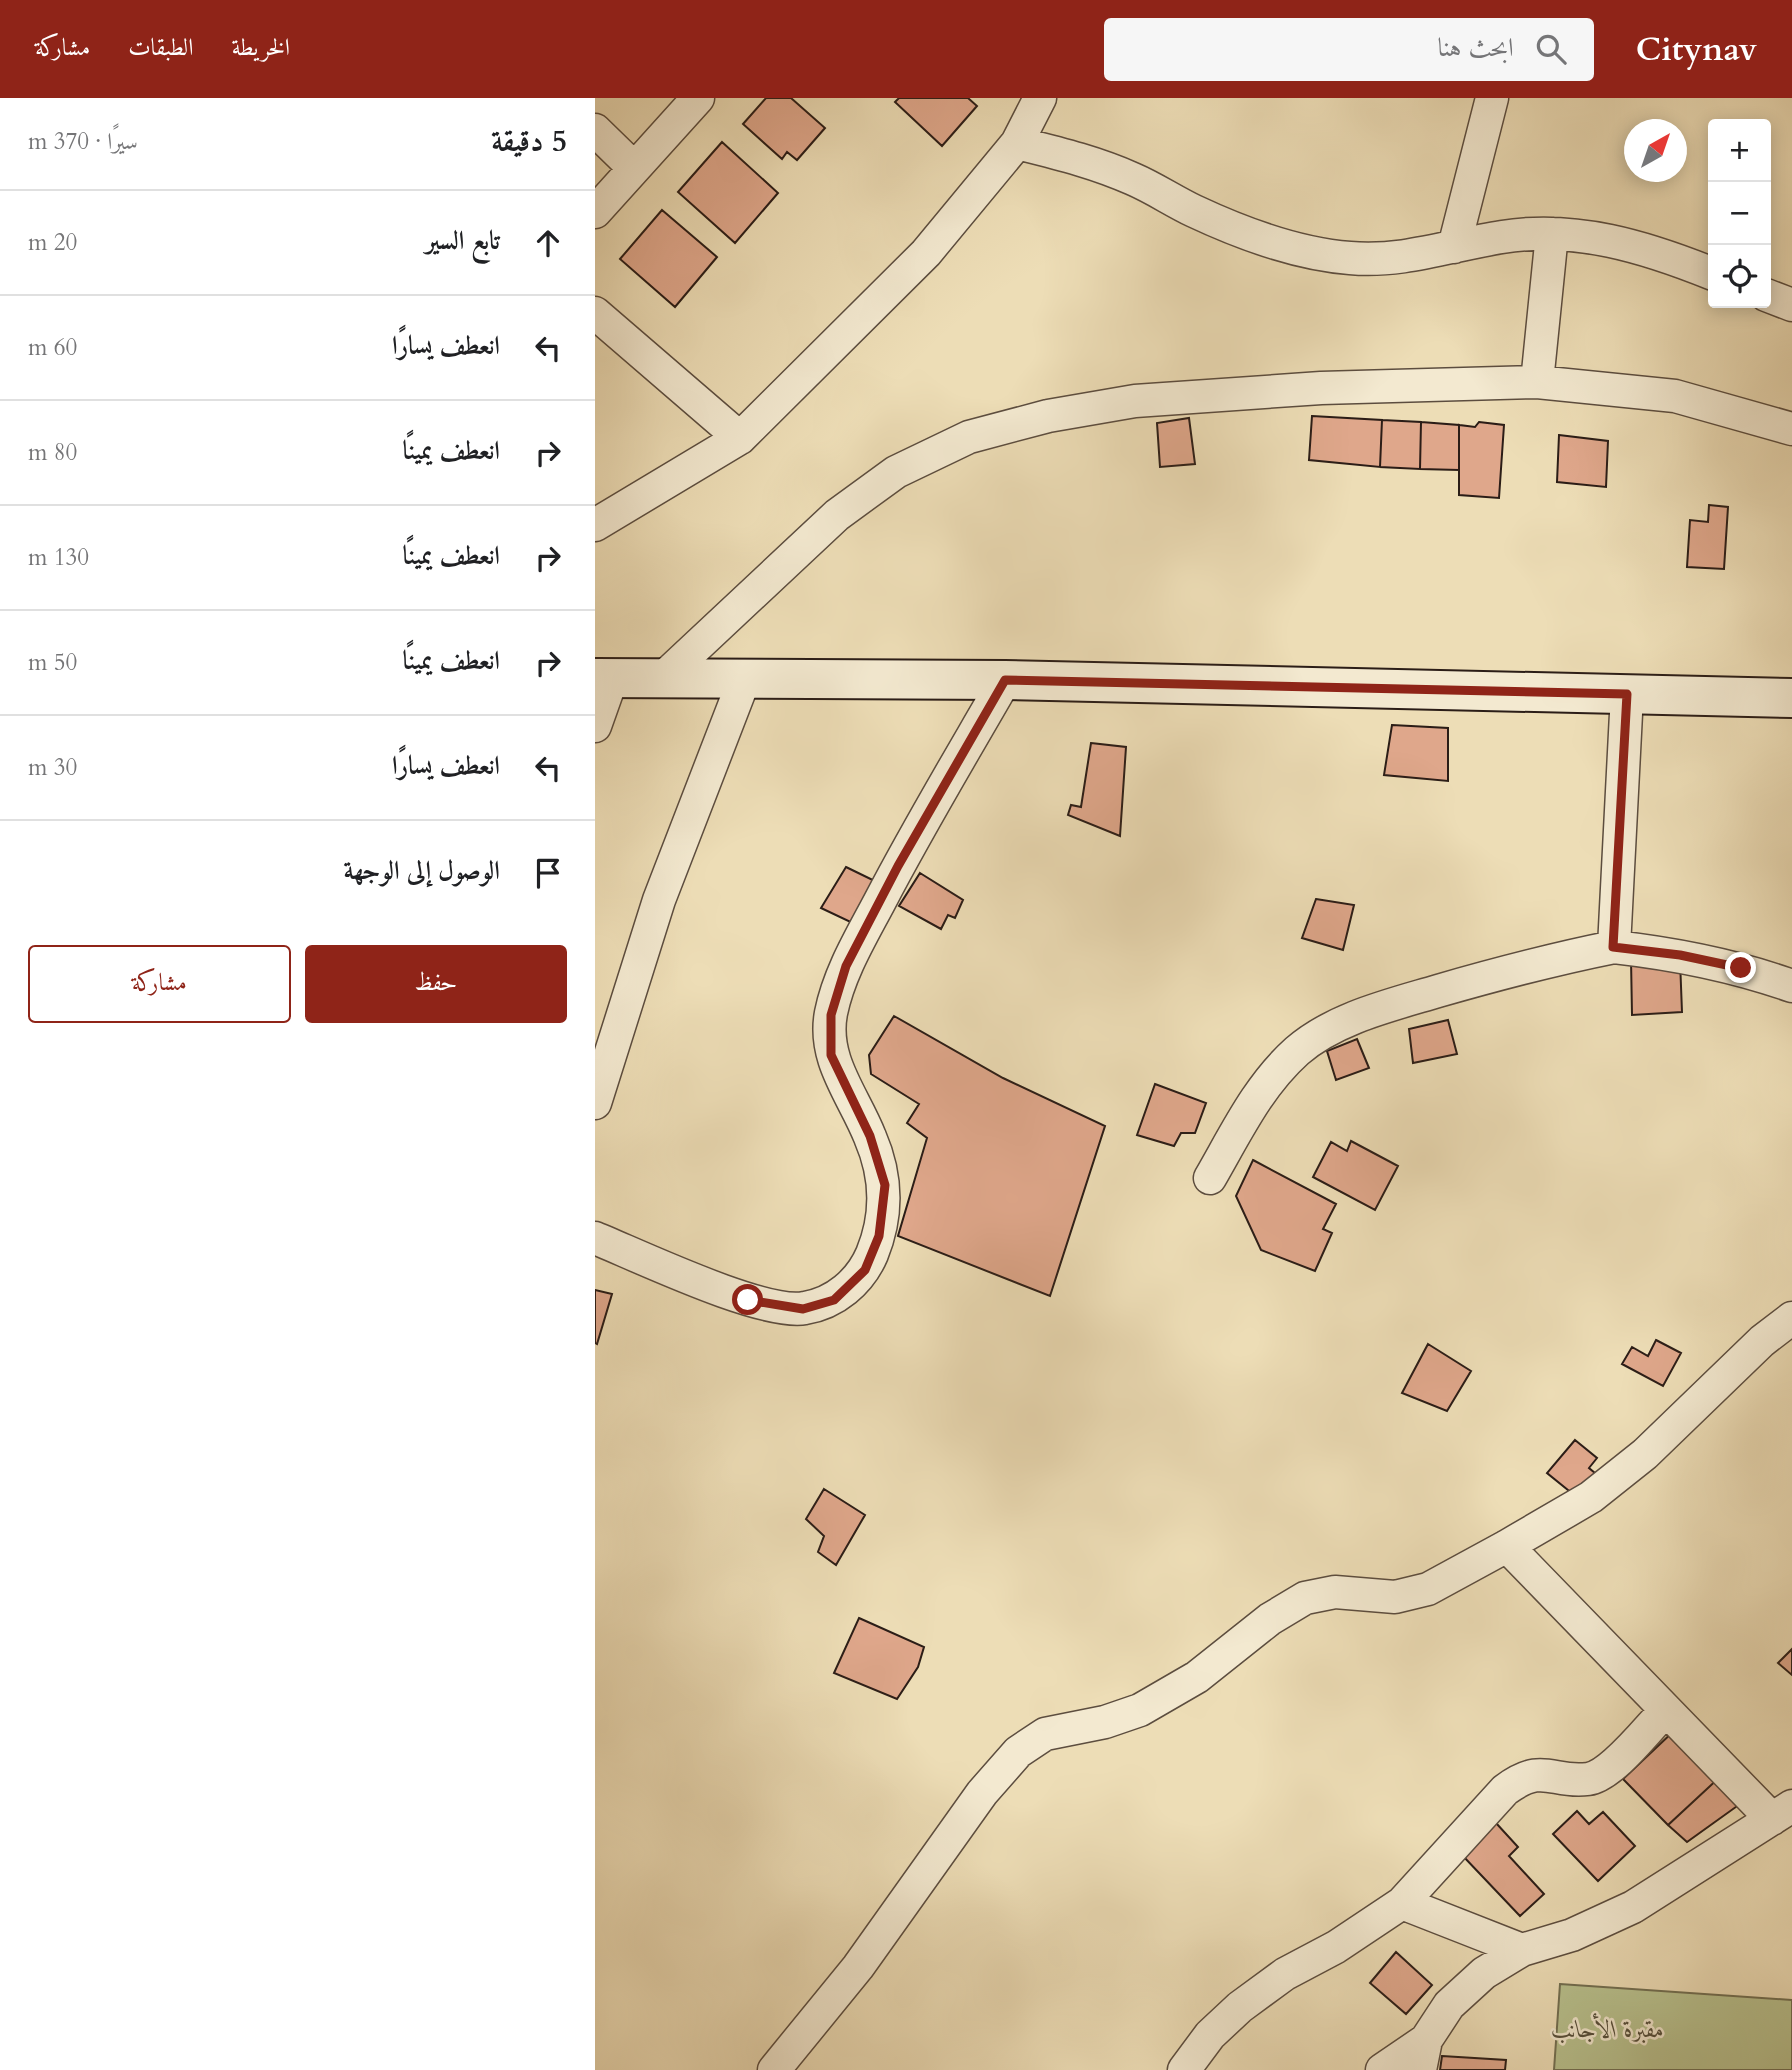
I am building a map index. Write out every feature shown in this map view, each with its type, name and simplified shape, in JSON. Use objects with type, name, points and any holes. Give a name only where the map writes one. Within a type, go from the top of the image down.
[{"type":"street","points":[[595,212],[698,98]]},
{"type":"street","points":[[595,526],[740,438],[926,253],[1017,143],[1040,98]]},
{"type":"street","points":[[1454,247],[1492,98]]},
{"type":"street","points":[[595,130],[634,168]]},
{"type":"street","points":[[1017,143],[1086,159],[1137,180],[1244,233],[1302,250],[1351,258],[1399,258],[1504,236],[1551,243],[1604,239],[1662,253],[1708,272]]},
{"type":"street","points":[[1538,373],[1551,243]]},
{"type":"street","points":[[1771,297],[1792,305]]},
{"type":"street","points":[[595,313],[740,438]]},
{"type":"street","points":[[663,678],[837,515],[896,472],[969,437],[1048,416],[1135,401],[1538,373],[1675,396],[1792,429]]},
{"type":"street","points":[[595,726],[604,678],[1005,680],[1792,698]]},
{"type":"street","points":[[595,1103],[659,900],[744,680]]},
{"type":"street","points":[[595,1238],[748,1300],[803,1309],[834,1300],[865,1270],[879,1236],[885,1185],[870,1136],[831,1055],[831,1015],[846,966],[1005,680]]},
{"type":"street","points":[[1613,947],[1627,694]]},
{"type":"street","points":[[1210,1178],[1258,1094],[1298,1051],[1340,1025],[1395,1004],[1541,961],[1613,947],[1741,968],[1792,986]]},
{"type":"street","points":[[774,2070],[858,1967],[982,1793],[1018,1752],[1045,1734],[1105,1722],[1140,1710],[1197,1677],[1270,1619],[1305,1598],[1335,1592],[1395,1597],[1428,1589],[1507,1546],[1591,1497],[1645,1454],[1762,1340],[1792,1318]]},
{"type":"street","points":[[1382,2070],[1423,2055],[1449,2005],[1484,1973],[1522,1950],[1572,1935],[1633,1907],[1782,1813],[1665,1711],[1507,1546]]},
{"type":"street","points":[[1184,2070],[1210,2035],[1240,2007],[1285,1974],[1336,1947],[1402,1903],[1511,1785],[1535,1775],[1581,1779],[1598,1775],[1611,1766],[1665,1711]]},
{"type":"street","points":[[1402,1903],[1522,1950]]},
{"type":"green space","name":"مقبرة الأجانب","points":[[1560,1984],[1792,2000],[1792,2070],[1554,2070]]},
{"type":"building","points":[[766,98],[791,98],[825,128],[797,160],[787,152],[782,159],[743,124]]},
{"type":"building","points":[[899,98],[968,98],[977,106],[942,146],[895,102]]},
{"type":"building","points":[[722,142],[778,193],[735,243],[678,192]]},
{"type":"building","points":[[662,210],[717,257],[675,307],[620,259]]},
{"type":"building","points":[[1312,416],[1382,420],[1380,467],[1309,460]]},
{"type":"building","points":[[1189,418],[1195,464],[1160,467],[1157,423]]},
{"type":"building","points":[[1382,420],[1421,422],[1420,469],[1380,467]]},
{"type":"building","points":[[1421,422],[1459,425],[1459,470],[1420,469]]},
{"type":"building","points":[[1479,422],[1504,425],[1499,498],[1459,495],[1459,425],[1475,427]]},
{"type":"building","points":[[1559,435],[1608,441],[1606,487],[1557,482]]},
{"type":"building","points":[[1709,505],[1728,507],[1724,569],[1687,567],[1690,520],[1708,522]]},
{"type":"building","points":[[1392,725],[1448,728],[1448,781],[1384,775]]},
{"type":"building","points":[[1091,743],[1126,747],[1120,836],[1068,815],[1071,805],[1081,807]]},
{"type":"building","points":[[846,867],[883,885],[861,927],[821,908]]},
{"type":"building","points":[[920,873],[963,900],[955,918],[948,915],[941,929],[899,906]]},
{"type":"building","points":[[1316,899],[1354,905],[1343,950],[1302,938]]},
{"type":"building","points":[[1631,959],[1680,960],[1682,1012],[1632,1015]]},
{"type":"building","points":[[894,1016],[1003,1078],[1105,1126],[1050,1296],[898,1236],[927,1138],[907,1123],[919,1104],[871,1074],[869,1055]]},
{"type":"building","points":[[1448,1020],[1457,1054],[1413,1063],[1409,1029]]},
{"type":"building","points":[[1357,1039],[1369,1068],[1336,1080],[1327,1051]]},
{"type":"building","points":[[1155,1084],[1206,1103],[1195,1133],[1181,1133],[1174,1146],[1137,1135]]},
{"type":"building","points":[[1351,1141],[1398,1166],[1375,1210],[1313,1177],[1331,1142],[1347,1151]]},
{"type":"building","points":[[1253,1160],[1336,1204],[1323,1229],[1332,1233],[1315,1271],[1261,1250],[1236,1196]]},
{"type":"building","points":[[595,1290],[612,1294],[597,1344],[595,1343]]},
{"type":"building","points":[[1656,1340],[1681,1353],[1663,1386],[1622,1364],[1632,1347],[1648,1356]]},
{"type":"building","points":[[1428,1344],[1471,1371],[1447,1411],[1402,1393]]},
{"type":"building","points":[[1575,1440],[1597,1458],[1589,1468],[1601,1478],[1579,1499],[1547,1473]]},
{"type":"building","points":[[824,1489],[865,1515],[836,1565],[818,1552],[824,1536],[806,1519]]},
{"type":"building","points":[[859,1618],[924,1647],[918,1667],[897,1699],[834,1673]]},
{"type":"building","points":[[1792,1649],[1792,1675],[1778,1663]]},
{"type":"building","points":[[1676,1729],[1722,1775],[1668,1825],[1623,1779]]},
{"type":"building","points":[[1722,1775],[1747,1799],[1687,1842],[1668,1825]]},
{"type":"building","points":[[1577,1811],[1589,1824],[1603,1812],[1635,1846],[1598,1881],[1553,1834]]},
{"type":"building","points":[[1496,1823],[1518,1847],[1509,1856],[1544,1894],[1520,1916],[1462,1855]]},
{"type":"building","points":[[1396,1952],[1432,1985],[1406,2014],[1370,1983]]},
{"type":"building","points":[[1442,2056],[1506,2060],[1505,2070],[1440,2070]]},
{"type":"route","points":[[748,1300],[803,1309],[834,1300],[865,1270],[879,1236],[885,1185],[870,1136],[831,1055],[831,1015],[846,966],[898,866],[1005,680],[1627,694],[1613,947],[1680,955],[1741,968]]}]
